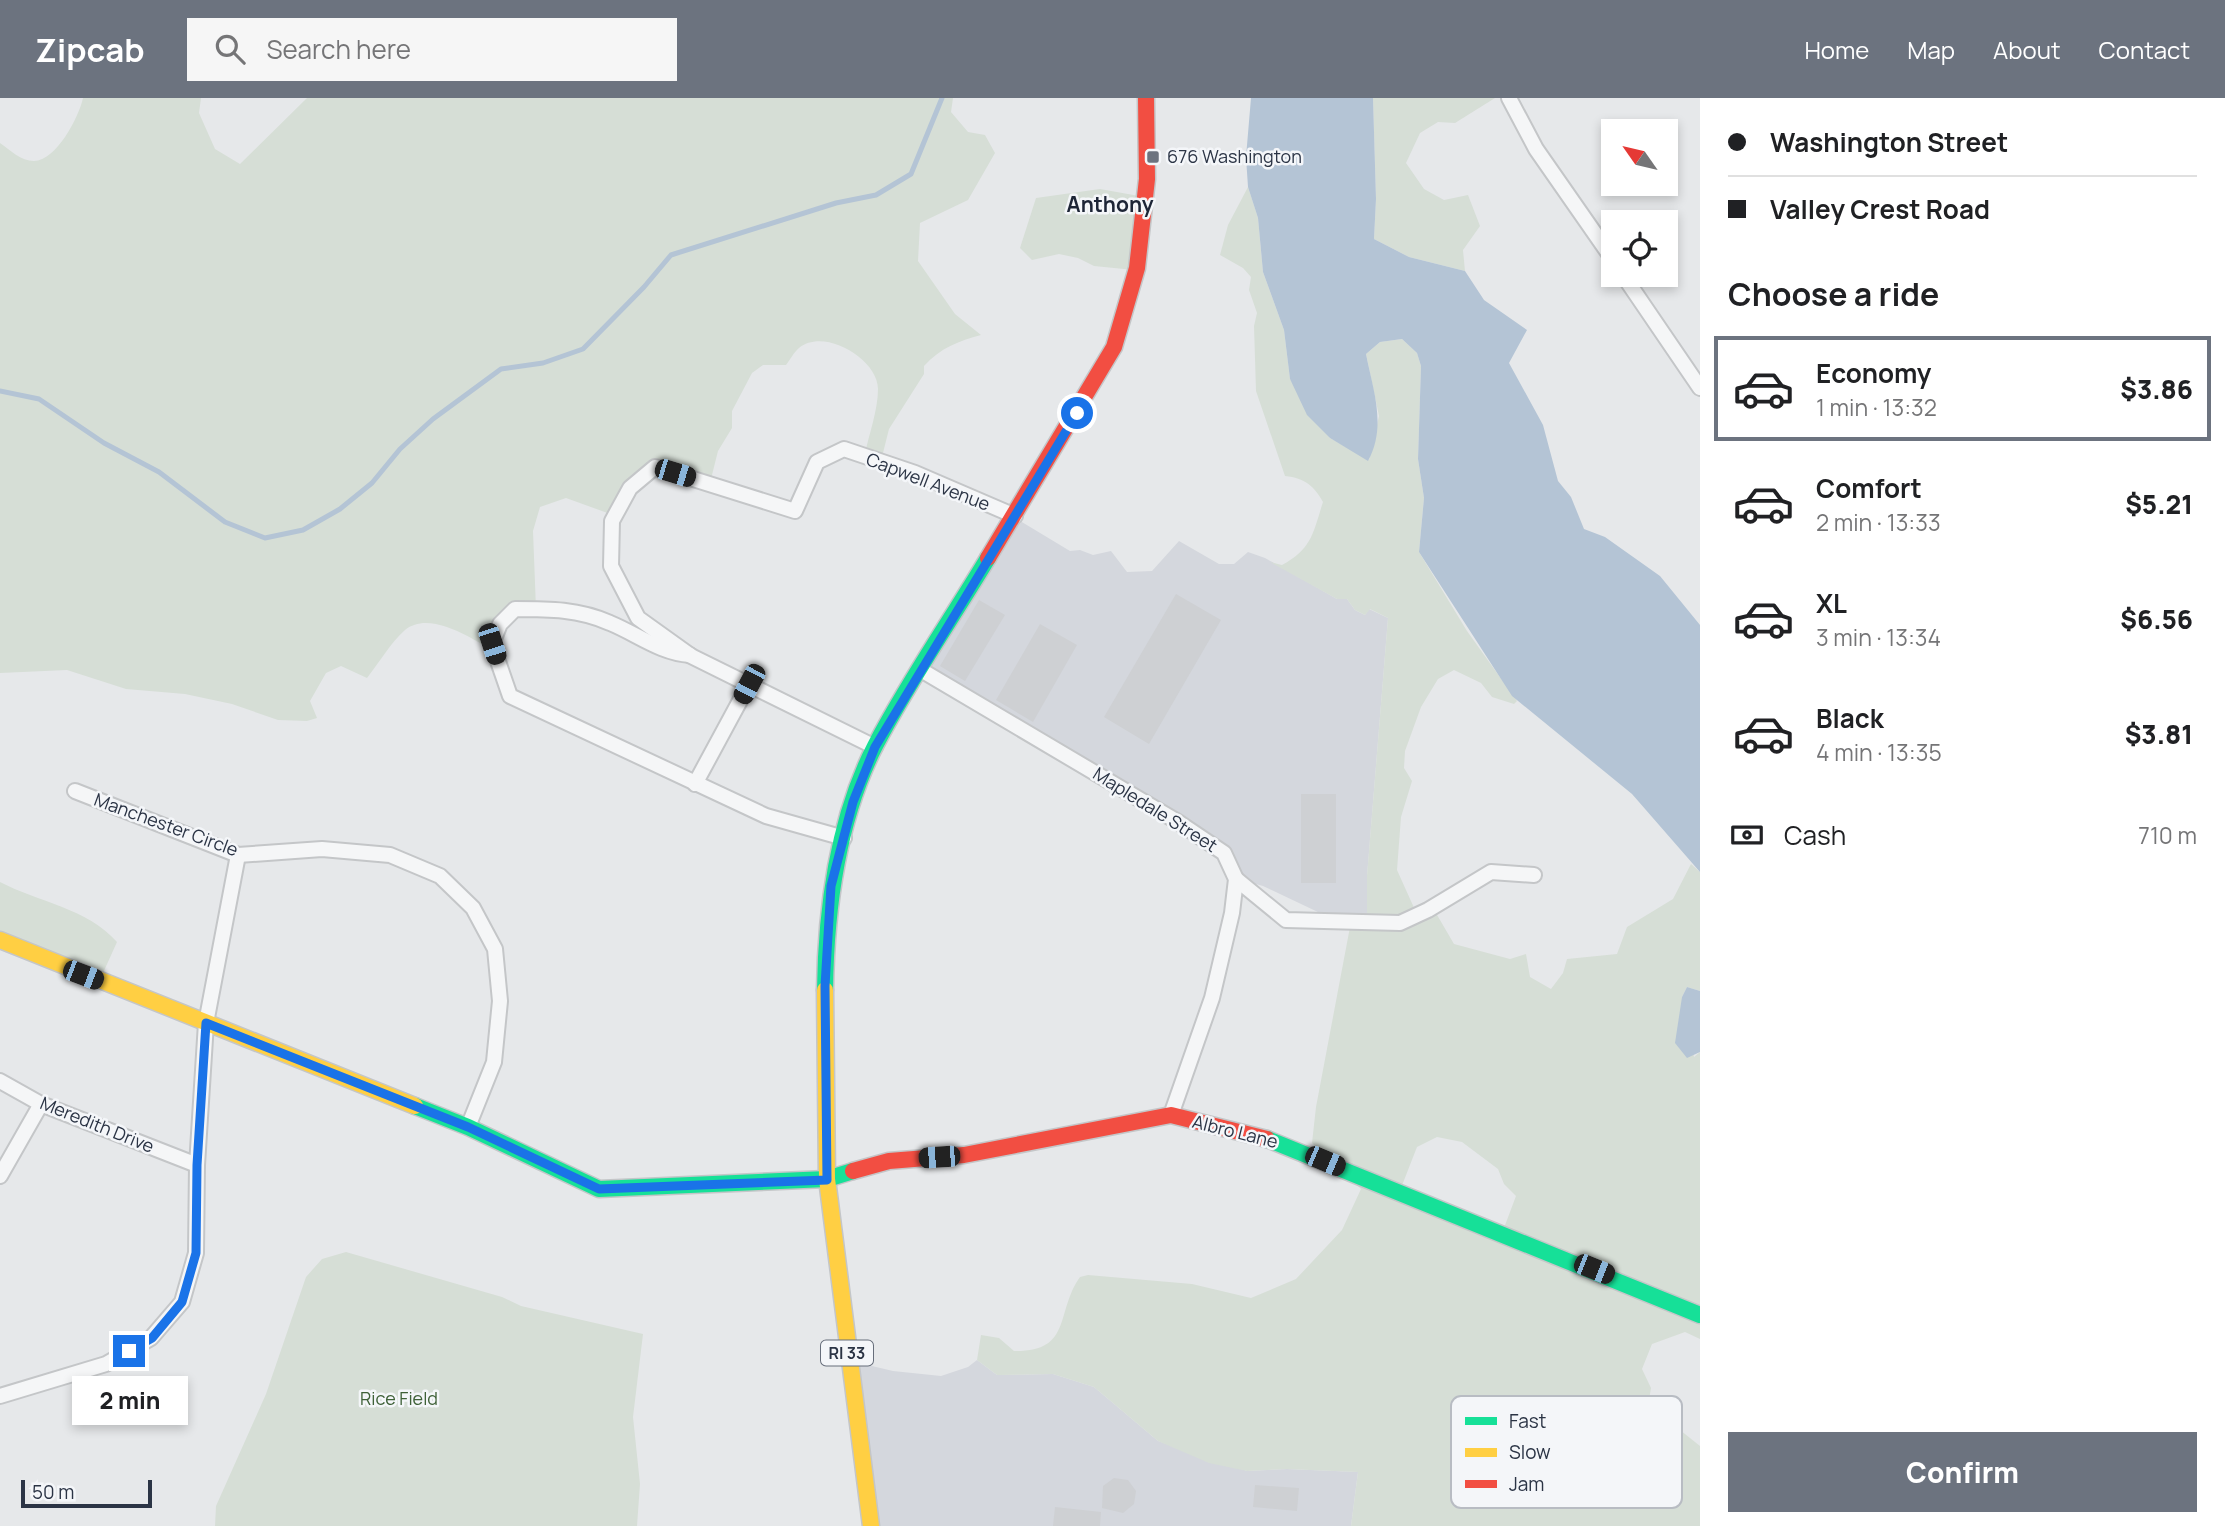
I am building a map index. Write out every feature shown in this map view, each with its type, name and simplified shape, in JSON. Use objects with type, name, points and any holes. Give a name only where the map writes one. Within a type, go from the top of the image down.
[{"type":"street","name":"RI 33","points":[[871,1526],[827,1180],[825,986],[831,886],[853,802],[875,747],[1114,348],[1137,268],[1147,179],[1146,98]]},
{"type":"street","points":[[1509,98],[1536,149],[1601,242]]},
{"type":"street","points":[[1631,287],[1700,388]]},
{"type":"street","name":"Capwell Avenue","points":[[875,747],[691,656],[638,618],[611,566],[612,521],[629,488],[655,467],[795,511],[817,462],[844,450],[915,473],[1015,516]]},
{"type":"street","points":[[691,656],[671,654],[610,622],[575,610],[515,609],[500,624],[492,644],[510,696],[766,816],[844,838]]},
{"type":"street","name":"Mapledale Street","points":[[920,670],[1178,822],[1224,852],[1236,879]]},
{"type":"street","points":[[695,784],[749,684]]},
{"type":"street","name":"Manchester Circle","points":[[75,791],[238,855],[323,849],[390,855],[440,876],[473,908],[495,950],[500,1001],[494,1062],[468,1127]]},
{"type":"street","points":[[0,1396],[106,1364],[152,1338],[182,1302],[196,1253],[197,1165],[206,1023],[238,855]]},
{"type":"street","points":[[1236,879],[1286,920],[1400,923],[1428,910],[1491,872],[1534,875]]},
{"type":"street","points":[[1171,1115],[1212,998],[1232,913],[1236,879]]},
{"type":"street","name":"Albro Lane","points":[[0,940],[468,1127],[599,1189],[827,1180],[889,1161],[964,1155],[1171,1115],[1279,1142],[1700,1315]]},
{"type":"street","name":"Meredith Drive","points":[[0,1082],[41,1104],[197,1165]]},
{"type":"street","points":[[0,1176],[41,1104]]},
{"type":"shaded area","points":[[1015,518],[1070,551],[1080,550],[1093,555],[1111,551],[1127,572],[1152,571],[1179,541],[1219,564],[1234,564],[1248,552],[1265,558],[1337,599],[1347,599],[1355,610],[1365,615],[1369,609],[1388,618],[1367,876],[1367,919],[1320,913],[1263,886],[1238,879],[1223,849],[939,680],[924,663]]},
{"type":"shaded area","points":[[977,1360],[997,1375],[1053,1374],[1094,1387],[1158,1441],[1247,1471],[1287,1469],[1358,1472],[1351,1526],[870,1526],[855,1362],[893,1371],[941,1376],[968,1367]]},
{"type":"green space","points":[[83,98],[201,98],[199,113],[215,149],[240,164],[307,98],[953,98],[951,112],[968,132],[985,135],[995,153],[968,200],[920,223],[918,261],[955,314],[981,335],[950,346],[924,366],[924,374],[889,429],[882,457],[865,454],[878,397],[876,378],[860,357],[848,349],[822,341],[799,348],[786,365],[763,365],[752,373],[732,411],[732,428],[718,451],[711,479],[654,467],[613,515],[566,498],[540,507],[533,531],[536,609],[517,614],[501,636],[502,656],[455,630],[428,623],[416,624],[400,635],[367,678],[341,666],[326,673],[310,701],[317,718],[307,721],[278,720],[232,704],[185,694],[126,689],[67,670],[0,673],[0,143],[25,159],[42,159],[65,137]]},
{"type":"green space","points":[[1373,98],[1495,98],[1455,123],[1438,122],[1420,133],[1406,163],[1424,189],[1444,200],[1468,195],[1480,226],[1463,250],[1465,271],[1409,257],[1374,239],[1376,199]]},
{"type":"green space","points":[[1248,187],[1258,218],[1263,272],[1284,330],[1290,379],[1330,438],[1369,460],[1379,416],[1366,354],[1380,342],[1402,339],[1417,353],[1421,366],[1418,459],[1424,498],[1419,552],[1467,631],[1517,701],[1514,704],[1492,697],[1481,683],[1454,670],[1438,679],[1421,707],[1405,751],[1404,768],[1412,781],[1401,817],[1397,870],[1415,910],[1433,908],[1454,944],[1510,959],[1526,954],[1530,977],[1551,989],[1563,973],[1567,959],[1617,954],[1627,927],[1673,899],[1691,864],[1700,872],[1700,991],[1687,987],[1682,997],[1694,1057],[1700,1052],[1700,1339],[1685,1332],[1652,1344],[1642,1369],[1651,1388],[1650,1396],[1451,1396],[1451,1508],[1682,1508],[1682,1432],[1700,1446],[1700,1526],[1351,1526],[1358,1472],[1287,1469],[1247,1471],[1209,1463],[1158,1441],[1094,1387],[1053,1374],[997,1375],[977,1360],[981,1335],[999,1338],[1014,1351],[1033,1350],[1046,1345],[1060,1328],[1072,1290],[1080,1277],[1088,1275],[1192,1284],[1251,1298],[1296,1279],[1342,1230],[1361,1189],[1312,1143],[1316,1107],[1350,927],[1367,918],[1367,876],[1388,618],[1370,609],[1365,615],[1355,610],[1347,599],[1337,599],[1270,562],[1282,565],[1300,553],[1314,531],[1323,502],[1308,484],[1285,476],[1256,391],[1254,326],[1257,313],[1249,290],[1251,277],[1243,268],[1220,255],[1228,225]],"holes":[[[1437,1137],[1462,1142],[1498,1169],[1504,1184],[1516,1196],[1504,1228],[1401,1188],[1417,1147]]]},
{"type":"green space","points":[[1100,189],[1139,196],[1134,270],[1094,266],[1078,258],[1059,254],[1032,260],[1020,248],[1036,198]]},
{"type":"green space","points":[[0,882],[77,913],[105,930],[117,942],[103,973],[0,939]]},
{"type":"green space","name":"Rice Field","points":[[346,1252],[502,1297],[521,1306],[643,1334],[633,1417],[640,1484],[637,1526],[215,1526],[216,1506],[266,1394],[306,1277],[322,1259]]},
{"type":"water","points":[[1251,98],[1373,98],[1376,199],[1374,239],[1409,257],[1465,271],[1484,300],[1527,330],[1509,363],[1543,425],[1558,481],[1571,497],[1584,529],[1605,537],[1660,576],[1700,625],[1700,872],[1632,794],[1512,696],[1419,552],[1424,498],[1418,459],[1421,366],[1417,353],[1402,339],[1380,342],[1366,354],[1378,421],[1374,448],[1368,461],[1330,438],[1307,415],[1290,379],[1284,330],[1263,272],[1258,218],[1248,187],[1246,157]]},
{"type":"water","points":[[1687,987],[1700,991],[1700,1052],[1687,1058],[1675,1043],[1682,997]]},
{"type":"building","points":[[1176,594],[1221,620],[1149,744],[1104,717]]},
{"type":"building","points":[[979,600],[1005,615],[965,681],[940,666]]},
{"type":"building","points":[[1040,624],[1077,645],[1033,722],[996,700]]},
{"type":"building","points":[[1301,794],[1336,794],[1336,883],[1301,883]]},
{"type":"building","points":[[1114,1478],[1128,1480],[1136,1491],[1134,1504],[1123,1513],[1102,1508],[1103,1486]]},
{"type":"building","points":[[1255,1485],[1299,1488],[1297,1511],[1253,1507]]},
{"type":"building","points":[[1055,1507],[1101,1512],[1100,1526],[1053,1526]]},
{"type":"waterway","points":[[0,391],[39,399],[104,443],[159,472],[225,522],[265,538],[303,530],[340,509],[372,483],[400,449],[433,419],[501,369],[543,363],[583,349],[644,287],[671,255],[836,203],[876,195],[911,174],[942,98]]},
{"type":"traffic: fast","points":[[825,990],[831,897],[851,804],[875,746],[901,698],[988,558]]},
{"type":"traffic: fast","points":[[415,1106],[468,1127],[599,1189],[827,1179],[853,1171]]},
{"type":"traffic: fast","points":[[1267,1139],[1700,1315]]},
{"type":"traffic: slow","points":[[0,940],[415,1106]]},
{"type":"traffic: slow","points":[[825,990],[827,1179],[871,1526]]},
{"type":"traffic: jam","points":[[988,558],[1114,347],[1137,268],[1147,179],[1146,98]]},
{"type":"traffic: jam","points":[[853,1171],[889,1161],[964,1155],[1171,1115],[1267,1139]]},
{"type":"place","name":"676 Washington","points":[[1153,157]]},
{"type":"district","name":"Anthony","points":[[1110,205]]},
{"type":"route","points":[[129,1351],[152,1338],[182,1302],[196,1253],[197,1165],[206,1023],[468,1127],[599,1189],[827,1180],[825,986],[831,886],[853,802],[875,747],[1077,413]]}]
